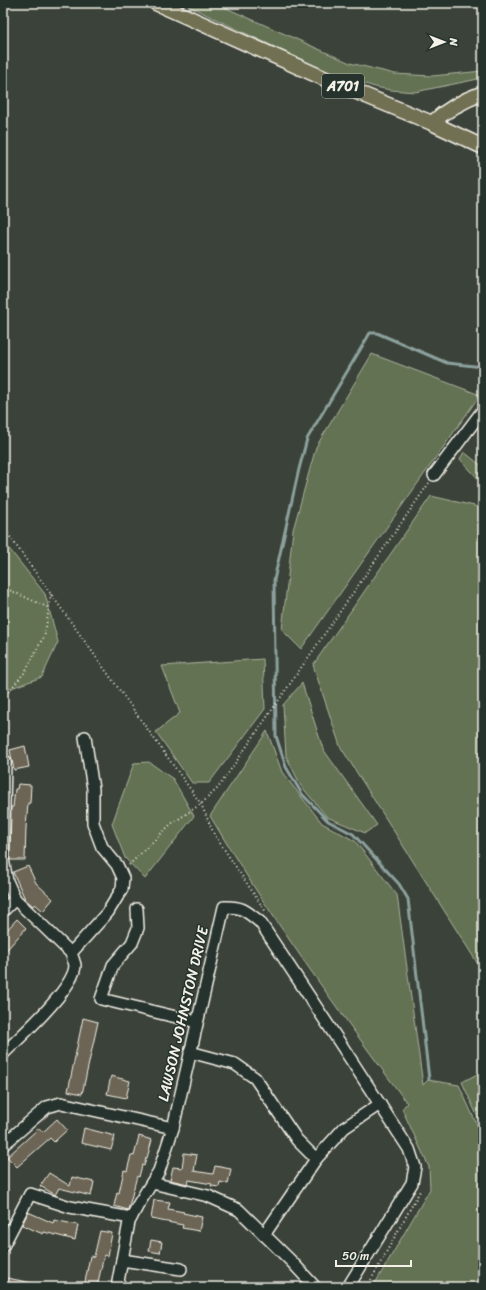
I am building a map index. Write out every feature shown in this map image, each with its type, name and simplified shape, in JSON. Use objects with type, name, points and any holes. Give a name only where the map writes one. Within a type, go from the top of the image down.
[{"type":"main road","name":"A701","points":[[156,3],[330,81],[432,123],[483,147]]},
{"type":"main road","points":[[432,123],[443,113],[465,99],[483,93]]},
{"type":"street","points":[[434,475],[483,410]]},
{"type":"street","points":[[71,953],[108,912],[115,902],[122,889],[123,878],[117,865],[102,847],[93,823],[93,789],[85,737]]},
{"type":"street","points":[[3,855],[5,761]]},
{"type":"street","points":[[3,859],[7,880],[15,899],[71,953],[75,965],[70,979],[55,1001],[3,1054]]},
{"type":"street","points":[[3,912],[15,899]]},
{"type":"street","name":"LAWSON JOHNSTON DRIVE","points":[[117,1287],[130,1222],[138,1205],[159,1171],[173,1128],[224,907],[235,906],[244,909],[260,922],[380,1104]]},
{"type":"street","points":[[137,909],[138,928],[132,943],[113,965],[101,999],[197,1022]]},
{"type":"street","points":[[190,1052],[235,1064],[255,1078],[297,1140],[316,1159]]},
{"type":"street","points":[[3,1145],[47,1107],[61,1103],[173,1128]]},
{"type":"street","points":[[264,1235],[316,1159],[344,1128],[380,1104],[409,1149],[415,1167],[412,1184],[348,1287]]},
{"type":"street","points":[[152,1184],[208,1196],[239,1210],[315,1287]]},
{"type":"street","points":[[3,1246],[30,1194],[70,1207],[132,1218]]},
{"type":"street","points":[[122,1260],[181,1269]]},
{"type":"path","points":[[121,873],[171,824],[201,804],[218,788],[434,475]]},
{"type":"path","points":[[3,527],[50,594],[45,634],[25,672],[3,698]]},
{"type":"path","points":[[3,587],[49,608]]},
{"type":"green space","points":[[182,3],[215,3],[350,63],[395,74],[432,76],[483,71],[483,78],[415,92],[375,87],[327,72]]},
{"type":"green space","points":[[372,354],[480,395],[301,649],[282,630],[293,530],[316,447]]},
{"type":"green space","points":[[464,452],[483,467],[483,484],[460,459]]},
{"type":"green space","points":[[431,496],[483,508],[483,972],[340,746],[313,665]]},
{"type":"green space","points":[[3,541],[45,594],[58,642],[42,677],[3,691]]},
{"type":"green space","points":[[263,659],[265,709],[209,783],[192,783],[156,732],[180,713],[162,666]]},
{"type":"green space","points":[[302,683],[323,749],[377,825],[365,833],[327,817],[301,786],[286,756],[283,705]]},
{"type":"green space","points":[[267,731],[282,772],[322,823],[355,841],[397,895],[423,1085],[428,1080],[459,1085],[483,1138],[483,1287],[373,1287],[430,1189],[429,1167],[402,1109],[407,1103],[330,998],[280,926],[210,816]]},
{"type":"green space","points":[[149,762],[173,779],[194,816],[145,879],[125,858],[112,824],[134,763]]},
{"type":"green space","points":[[483,1071],[483,1129],[462,1082]]},
{"type":"building","points":[[25,746],[29,767],[14,770],[10,750]]},
{"type":"building","points":[[18,784],[31,785],[26,828],[25,860],[10,860],[11,807],[13,807],[15,789],[17,789]]},
{"type":"building","points":[[28,866],[36,883],[53,899],[43,911],[35,904],[33,906],[25,899],[13,872]]},
{"type":"building","points":[[17,919],[26,928],[3,954],[3,934]]},
{"type":"building","points":[[83,1018],[98,1022],[82,1094],[68,1091]]},
{"type":"building","points":[[111,1076],[130,1081],[126,1098],[107,1094]]},
{"type":"building","points":[[57,1119],[67,1130],[54,1142],[50,1138],[17,1167],[7,1157],[39,1128],[43,1132]]},
{"type":"building","points":[[84,1128],[115,1136],[111,1150],[81,1143]]},
{"type":"building","points":[[139,1136],[152,1140],[144,1166],[142,1165],[139,1177],[137,1176],[128,1210],[114,1206],[117,1192],[119,1193],[124,1170],[127,1171],[131,1155],[134,1156]]},
{"type":"building","points":[[184,1153],[197,1155],[194,1171],[213,1174],[215,1166],[231,1169],[228,1184],[220,1182],[219,1187],[211,1186],[212,1184],[189,1180],[188,1184],[170,1180],[173,1167],[182,1168]]},
{"type":"building","points":[[49,1173],[70,1186],[72,1177],[94,1182],[91,1196],[59,1188],[55,1195],[40,1186]]},
{"type":"building","points":[[154,1200],[170,1202],[168,1209],[202,1217],[199,1231],[182,1228],[183,1225],[151,1219]]},
{"type":"building","points":[[28,1212],[53,1223],[54,1220],[78,1225],[75,1240],[44,1232],[43,1234],[22,1225]]},
{"type":"building","points":[[100,1231],[112,1233],[108,1256],[104,1255],[97,1287],[84,1287],[90,1256],[94,1257]]},
{"type":"building","points":[[151,1240],[162,1242],[160,1253],[149,1251]]},
{"type":"building","points":[[7,1278],[32,1283],[31,1287],[5,1287]]},
{"type":"waterway","points":[[429,1079],[408,899],[399,884],[353,834],[328,821],[302,794],[286,767],[276,736],[274,580],[307,439],[370,333],[377,333],[447,363],[483,367]]}]
